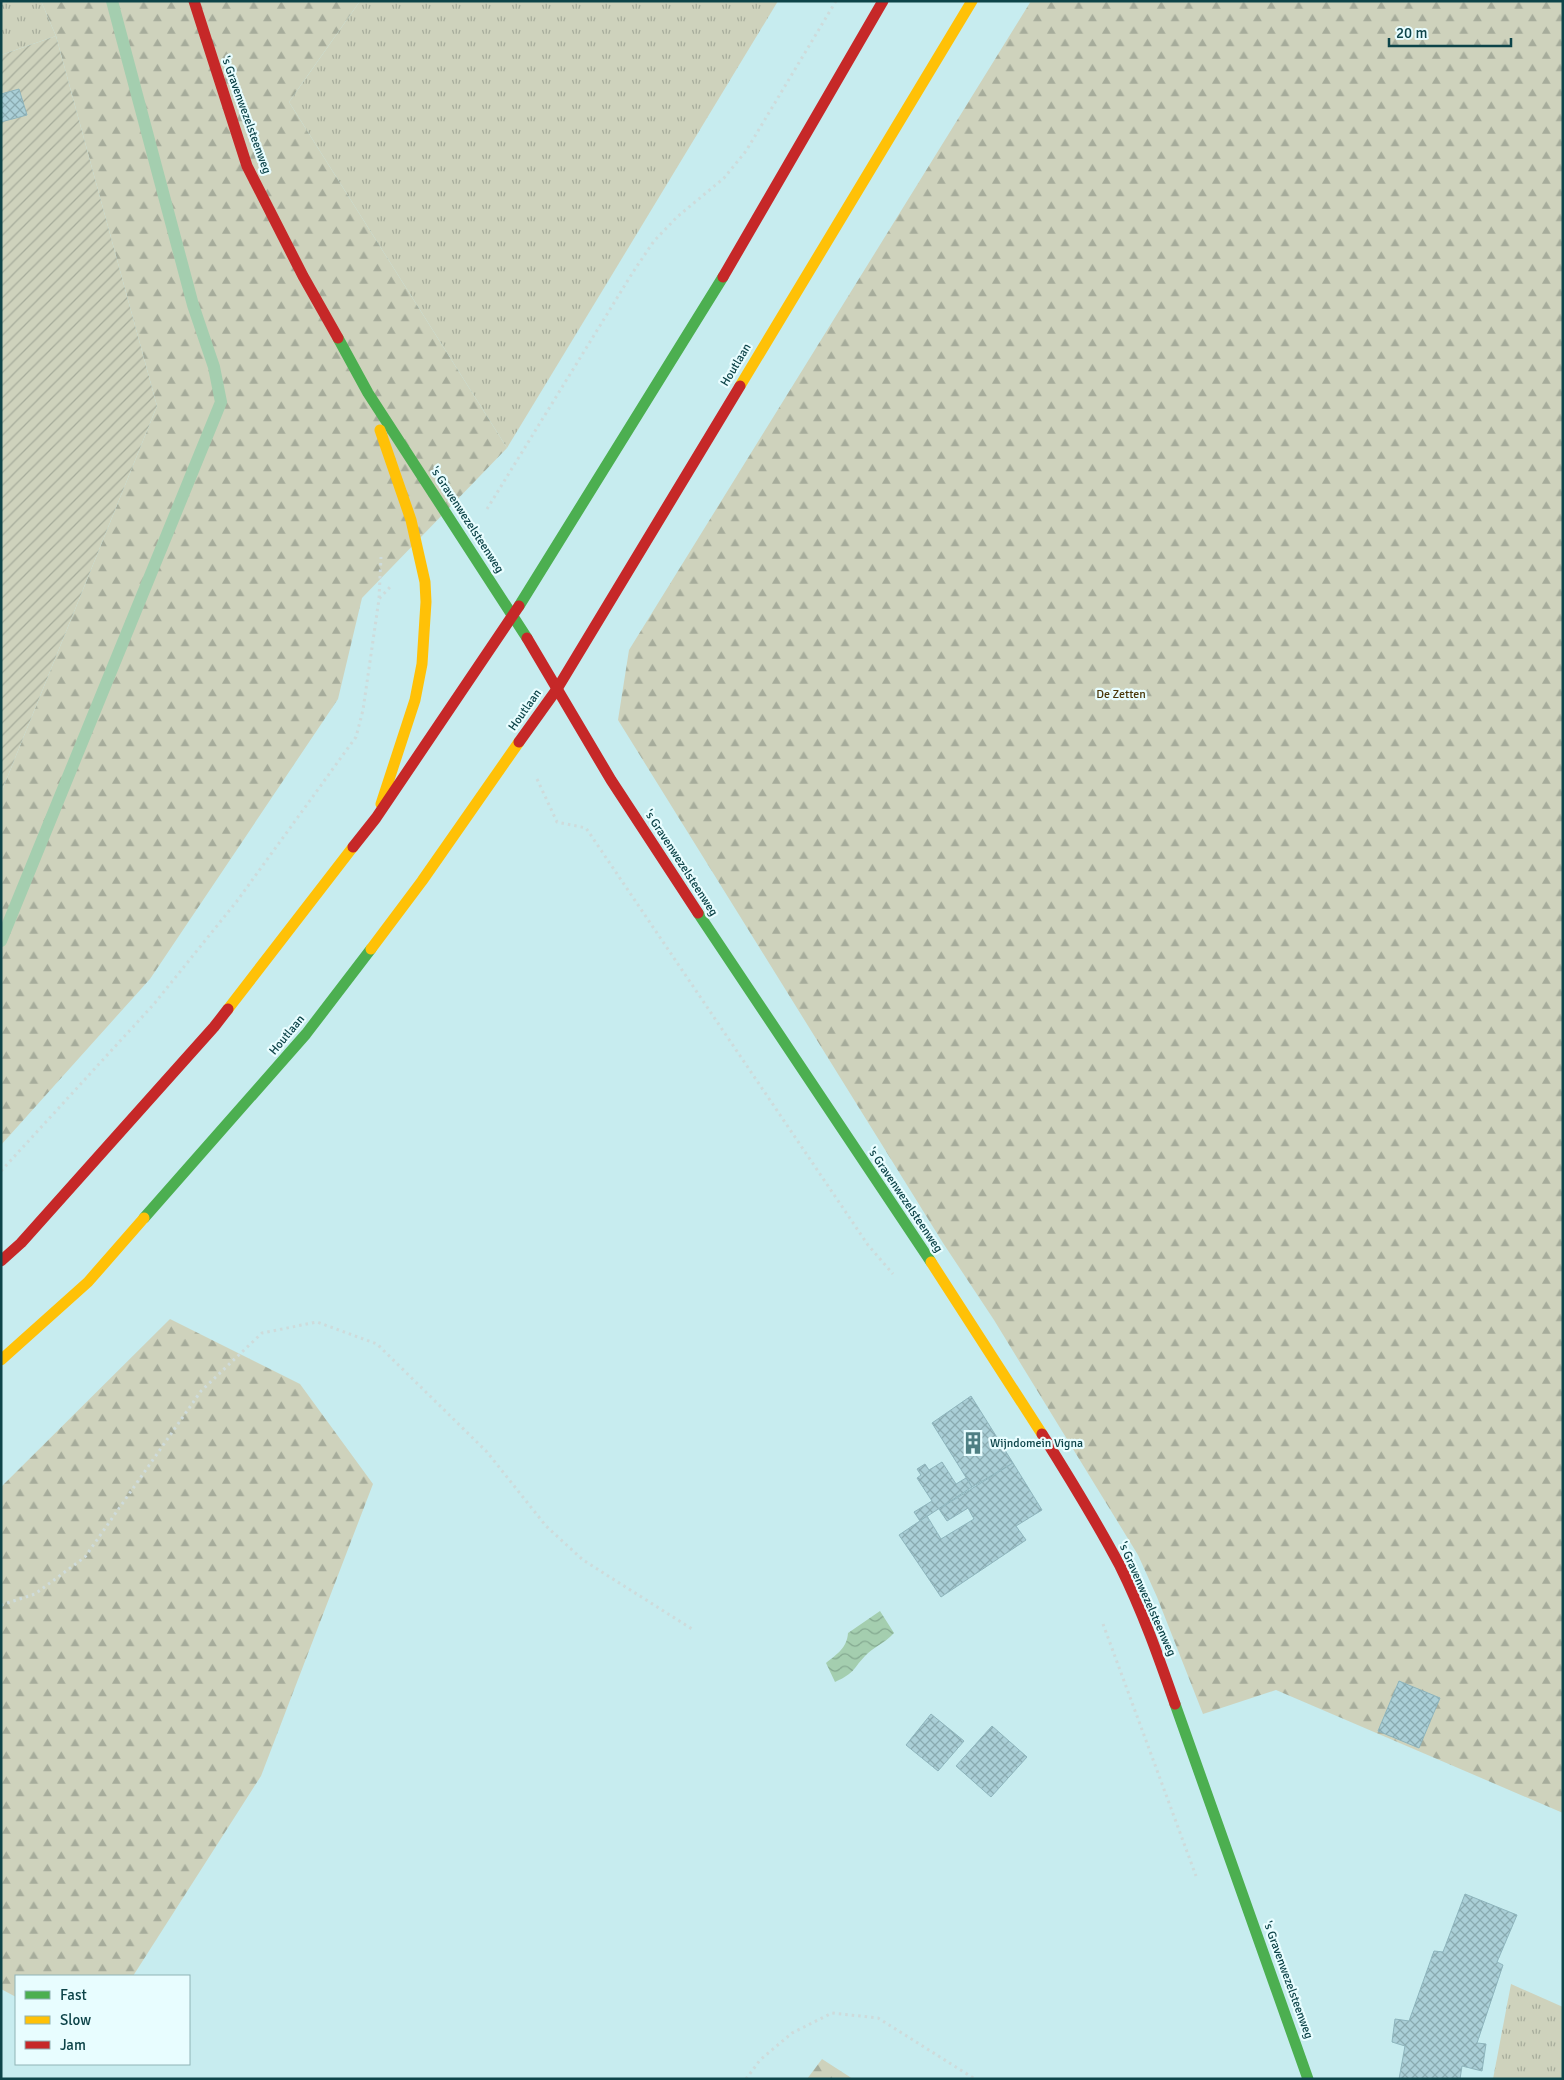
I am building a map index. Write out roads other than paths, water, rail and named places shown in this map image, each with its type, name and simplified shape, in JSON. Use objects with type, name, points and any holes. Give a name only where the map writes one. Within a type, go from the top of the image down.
[{"type":"main road","name":"'s Gravenwezelsteenweg","points":[[194,1],[247,166],[303,276],[368,393],[514,615],[647,836],[976,1330],[1068,1474],[1120,1567],[1154,1644],[1308,2079]]},
{"type":"main road","points":[[1,1261],[21,1243],[214,1027],[376,818],[514,615],[726,270],[883,1]]},
{"type":"main road","name":"Houtlaan","points":[[1,1360],[88,1282],[306,1034],[422,882],[557,689],[972,1]]},
{"type":"main road","name":"'s Gravenwezelsteenweg","points":[[368,393],[411,520],[425,582],[422,664],[407,727],[376,818]]},
{"type":"water","points":[[880,1611],[894,1633],[868,1653],[850,1673],[835,1682],[826,1663],[844,1647],[848,1633]]},
{"type":"waterway","points":[[1,941],[221,402],[214,367],[193,305],[112,1]]},
{"type":"place","name":"Wijndomein Vigna","points":[[973,1443]]},
{"type":"park label","name":"De Zetten","points":[[1121,694]]}]
